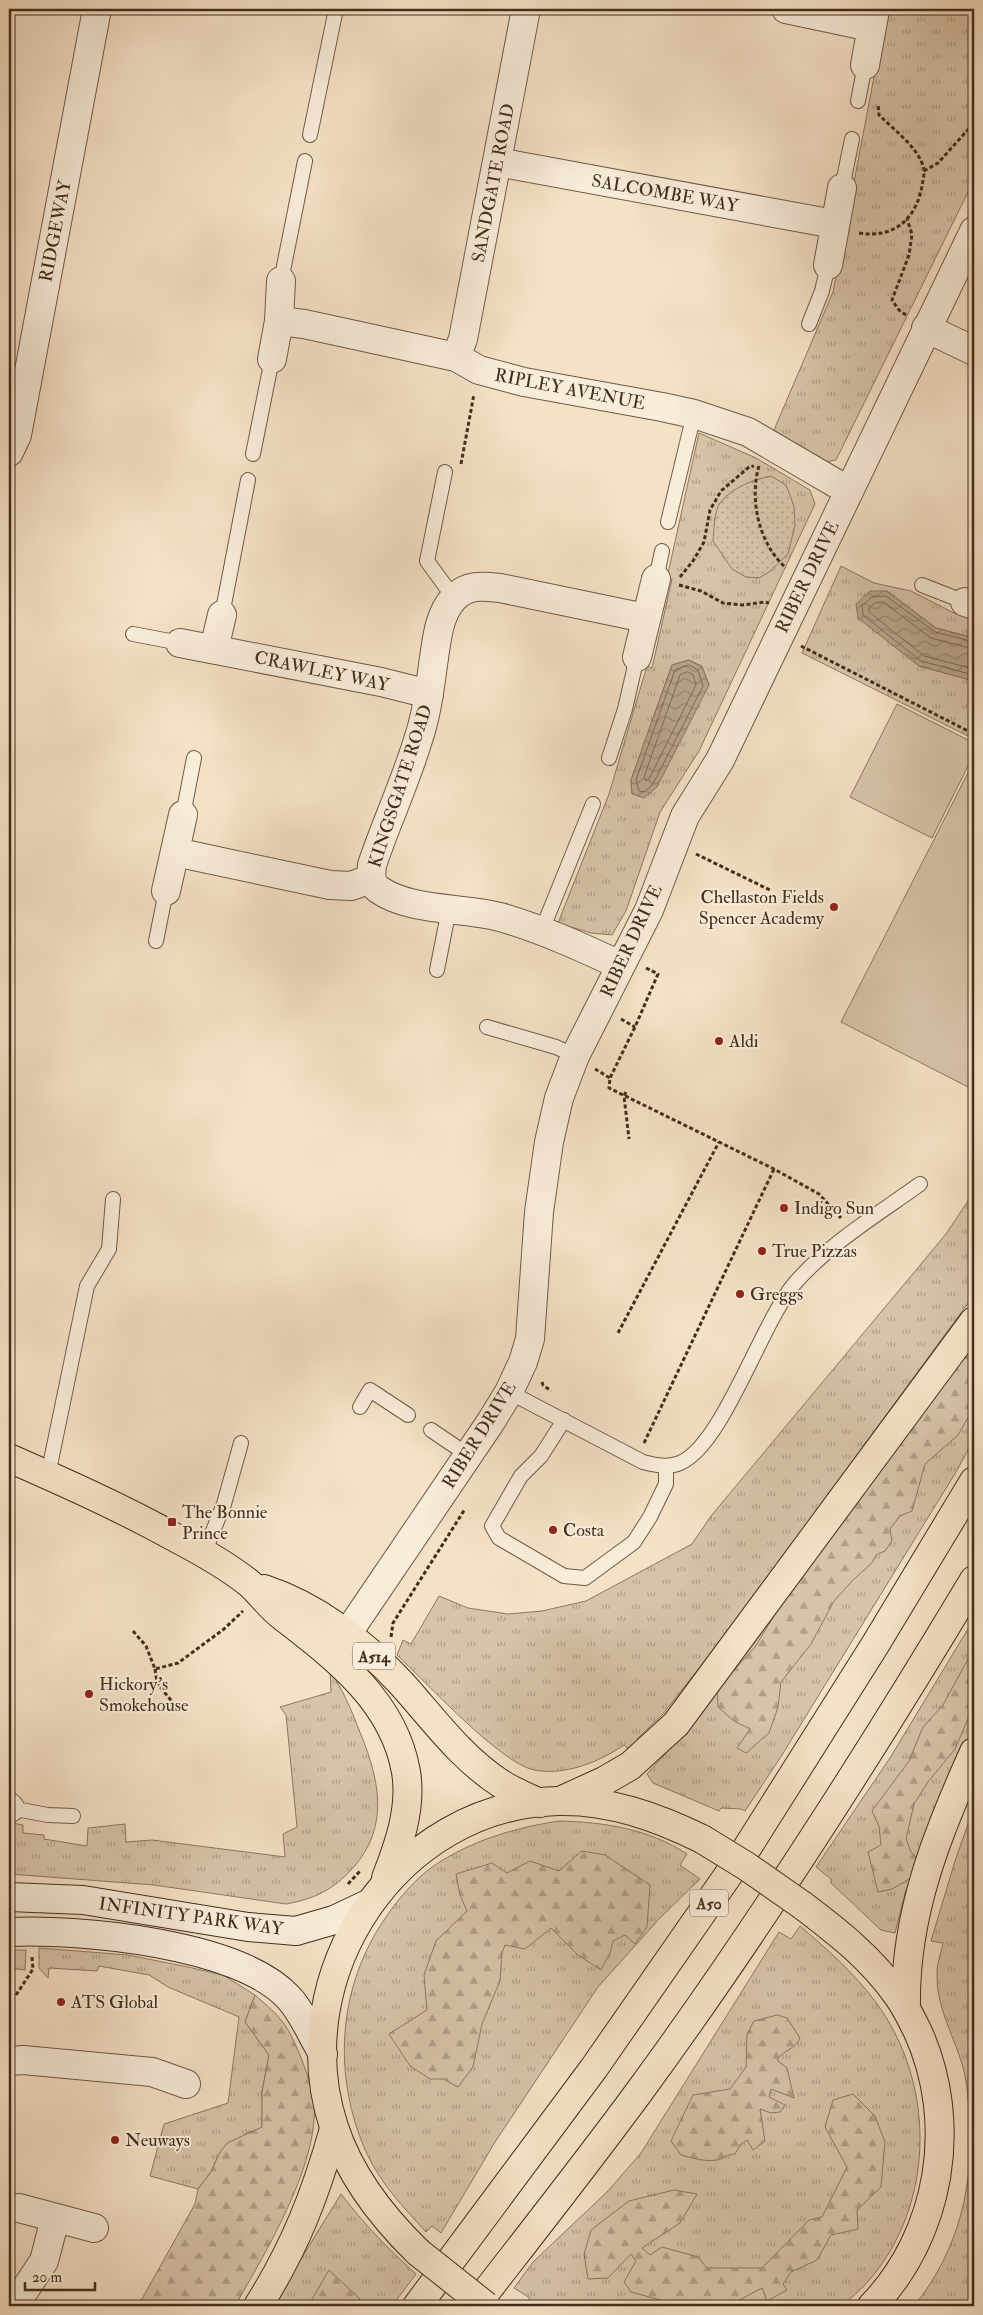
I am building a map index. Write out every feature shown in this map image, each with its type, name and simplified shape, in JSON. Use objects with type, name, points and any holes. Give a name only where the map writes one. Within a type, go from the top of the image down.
[{"type":"main road","points":[[550,1802],[604,1781],[630,1766],[676,1724],[974,1321]]},
{"type":"main road","name":"A514","points":[[9,1458],[140,1518],[204,1553],[251,1585],[283,1597],[314,1612],[338,1643],[361,1683],[389,1722],[396,1737],[407,1773],[404,1822],[399,1845],[373,1884]]},
{"type":"main road","name":"A50","points":[[417,2306],[594,2068],[746,1848],[875,1646],[974,1481]]},
{"type":"main road","points":[[475,2306],[639,2091],[736,1954],[814,1837],[974,1580]]},
{"type":"main road","name":"A514","points":[[338,1643],[373,1656],[472,1761],[499,1782],[550,1802]]},
{"type":"main road","points":[[906,2008],[905,1975],[908,1944],[919,1900],[942,1827],[974,1752]]},
{"type":"main road","points":[[486,2306],[418,2252],[398,2233],[368,2195],[350,2166],[329,2113],[323,2054],[324,2025],[328,1996],[336,1970],[373,1884],[430,1844],[482,1816],[508,1808],[550,1802],[618,1806],[650,1816],[702,1839],[746,1866],[853,1943],[883,1977],[906,2008],[925,2048],[940,2110],[940,2139],[936,2182],[929,2211],[917,2241],[900,2273],[872,2306]]},
{"type":"main road","points":[[258,2306],[298,2236],[312,2200],[334,2129]]},
{"type":"street","name":"RIDGEWAY","points":[[9,452],[17,435],[97,9]]},
{"type":"street","name":"SANDGATE ROAD","points":[[456,357],[463,338],[526,9]]},
{"type":"street","points":[[786,9],[873,18],[865,65]]},
{"type":"street","name":"SALCOMBE WAY","points":[[497,162],[834,227]]},
{"type":"street","points":[[828,265],[842,188]]},
{"type":"street","name":"RIBER DRIVE","points":[[338,1643],[468,1455],[509,1392],[530,1339],[539,1212],[549,1142],[559,1098],[575,1056],[633,966],[649,910],[685,816],[720,760],[974,231]]},
{"type":"street","points":[[272,359],[279,321],[281,280]]},
{"type":"street","name":"RIPLEY AVENUE","points":[[279,321],[304,324],[456,357],[479,370],[524,382],[662,406],[694,414],[748,432],[764,455],[849,491]]},
{"type":"street","points":[[926,328],[974,351]]},
{"type":"street","points":[[637,657],[656,578]]},
{"type":"street","points":[[454,598],[463,591],[476,586],[500,588],[645,618]]},
{"type":"street","name":"KINGSGATE ROAD","points":[[454,598],[442,618],[439,628],[429,694],[418,741],[372,865],[371,879],[377,888],[392,897],[420,905],[498,917],[542,930],[633,966]]},
{"type":"street","points":[[214,649],[222,615]]},
{"type":"street","name":"CRAWLEY WAY","points":[[180,644],[214,649],[429,694]]},
{"type":"street","points":[[166,891],[183,815]]},
{"type":"street","points":[[175,852],[330,885],[352,886],[371,879]]},
{"type":"street","name":"INFINITY PARK WAY","points":[[9,1897],[82,1900],[248,1927],[296,1931],[334,1920],[373,1884]]},
{"type":"street","name":"INFINITY PARK WAY","points":[[20,1932],[118,1937],[237,1963],[270,1981],[290,1998],[323,2054]]},
{"type":"street","points":[[9,2061],[24,2060],[152,2072],[186,2084]]},
{"type":"street","points":[[14,2205],[55,2219],[94,2228]]},
{"type":"street","points":[[14,2306],[44,2260],[55,2219]]},
{"type":"lane","points":[[310,135],[336,9]]},
{"type":"lane","points":[[858,101],[865,65]]},
{"type":"lane","points":[[842,188],[852,139]]},
{"type":"lane","points":[[281,280],[305,161]]},
{"type":"lane","points":[[809,324],[822,291],[828,265]]},
{"type":"lane","points":[[253,454],[272,359]]},
{"type":"lane","points":[[668,522],[694,414]]},
{"type":"lane","points":[[445,472],[427,561],[454,598]]},
{"type":"lane","points":[[222,615],[248,480]]},
{"type":"lane","points":[[656,578],[662,551]]},
{"type":"lane","points":[[922,585],[970,604]]},
{"type":"lane","points":[[133,634],[180,644]]},
{"type":"lane","points":[[609,758],[637,657]]},
{"type":"lane","points":[[183,815],[194,758]]},
{"type":"lane","points":[[542,930],[593,804]]},
{"type":"lane","points":[[156,941],[166,891]]},
{"type":"lane","points":[[437,970],[448,909]]},
{"type":"lane","points":[[487,1027],[556,1047],[575,1056]]},
{"type":"lane","points":[[509,1392],[643,1462],[666,1466],[678,1464],[697,1451],[713,1431],[778,1308],[793,1285],[825,1253],[920,1184]]},
{"type":"lane","points":[[48,1475],[87,1286],[109,1249],[113,1199]]},
{"type":"lane","points":[[360,1407],[370,1390],[408,1415]]},
{"type":"lane","points":[[564,1420],[541,1456],[521,1476],[492,1526],[499,1538],[564,1576],[585,1578],[634,1542],[650,1517],[666,1484],[666,1466]]},
{"type":"lane","points":[[431,1430],[468,1455]]},
{"type":"lane","points":[[204,1553],[224,1504],[241,1444]]},
{"type":"lane","points":[[9,1807],[48,1815],[73,1816]]},
{"type":"path","points":[[834,227],[871,235],[892,231],[915,210],[924,171],[922,163],[905,140],[879,115],[878,96]]},
{"type":"path","points":[[924,171],[938,163],[974,123]]},
{"type":"path","points":[[907,219],[912,234],[909,255],[892,300],[899,310],[926,328]]},
{"type":"path","points":[[764,455],[755,480],[756,506],[764,538],[785,568],[806,579]]},
{"type":"path","points":[[764,455],[721,491],[710,510],[704,542],[694,562],[675,583],[701,591],[723,603],[742,605],[766,602],[789,613]]},
{"type":"path","points":[[798,645],[974,734]]},
{"type":"path","points":[[693,852],[772,890]]},
{"type":"path","points":[[633,966],[658,974],[610,1078],[609,1088],[774,1169],[819,1194],[854,1232]]},
{"type":"path","points":[[618,1018],[635,1027]]},
{"type":"path","points":[[603,1075],[610,1078]]},
{"type":"path","points":[[626,1092],[624,1096],[630,1139]]},
{"type":"path","points":[[618,1333],[719,1142]]},
{"type":"path","points":[[638,1440],[644,1443],[774,1169]]},
{"type":"path","points":[[522,1362],[539,1367],[543,1385],[557,1395]]},
{"type":"path","points":[[155,1669],[178,1663],[224,1629],[242,1612]]},
{"type":"path","points":[[133,1631],[146,1646],[155,1669],[157,1683],[174,1704]]},
{"type":"path","points":[[343,1888],[373,1884]]},
{"type":"path","points":[[16,1996],[33,1969],[20,1932]]},
{"type":"green space","points":[[887,9],[974,9],[974,180],[836,460],[825,462],[774,430],[833,292]]},
{"type":"green space","points":[[699,433],[756,458],[810,490],[815,504],[699,751],[660,812],[626,911],[612,935],[591,933],[558,923],[609,794],[647,666],[652,668],[672,579],[667,578]],"holes":[[[689,660],[702,666],[709,685],[632,794],[631,780],[672,665]]]},
{"type":"green space","points":[[771,476],[786,485],[794,506],[795,525],[788,554],[769,572],[759,578],[746,577],[732,569],[713,541],[717,511],[725,497],[737,488]]},
{"type":"green space","points":[[841,566],[874,583],[911,591],[956,614],[974,619],[974,638],[936,628],[887,591],[919,666],[974,681],[974,739],[802,653]]},
{"type":"green space","points":[[897,704],[974,743],[974,754],[932,838],[850,797]]},
{"type":"green space","points":[[974,761],[974,1090],[841,1022]]},
{"type":"green space","points":[[974,1192],[974,1295],[725,1635],[663,1714],[637,1739],[642,1745],[631,1751],[624,1745],[593,1762],[570,1769],[558,1771],[534,1770],[502,1753],[463,1720],[397,1655],[403,1640],[411,1644],[439,1596],[468,1608],[508,1614],[542,1611],[586,1601],[692,1544],[711,1516],[946,1234]]},
{"type":"green space","points":[[974,1341],[974,1439],[956,1472],[782,1755],[745,1811],[721,1808],[719,1811],[653,1783],[647,1774],[685,1732]]},
{"type":"green space","points":[[974,1355],[974,1403],[958,1435],[925,1464],[912,1511],[900,1516],[890,1529],[892,1541],[885,1551],[876,1555],[872,1563],[834,1601],[811,1644],[781,1682],[778,1707],[769,1733],[746,1753],[737,1748],[750,1729],[734,1721],[718,1707],[717,1689],[755,1647],[788,1593],[960,1360]]},
{"type":"green space","points":[[974,1619],[974,1729],[936,1813],[905,1893],[895,1933],[881,1930],[831,1883],[831,1879],[816,1867],[890,1758]]},
{"type":"green space","points":[[974,1648],[974,1705],[955,1749],[928,1782],[914,1804],[906,1839],[911,1852],[918,1859],[911,1878],[892,1889],[878,1892],[868,1852],[881,1845],[879,1826],[872,1811],[909,1761],[923,1727],[943,1705]]},
{"type":"green space","points":[[330,1671],[339,1685],[366,1748],[372,1766],[378,1801],[377,1819],[364,1853],[338,1883],[314,1896],[286,1904],[154,1885],[9,1874],[9,1826],[12,1827],[12,1823],[23,1825],[23,1833],[44,1835],[44,1839],[87,1846],[88,1828],[125,1824],[126,1842],[152,1840],[285,1857],[283,1834],[297,1827],[286,1715],[280,1707],[331,1692]]},
{"type":"green space","points":[[974,1807],[974,2306],[914,2306],[930,2285],[953,2239],[961,2215],[966,2190],[970,2139],[968,2095],[962,2064],[942,2008],[937,1985],[938,1966],[943,1943],[931,1941],[955,1861]]},
{"type":"green space","points":[[559,1821],[609,1825],[657,1838],[687,1854],[680,1865],[700,1879],[659,1919],[598,1987],[495,2142],[441,2233],[432,2226],[426,2232],[409,2214],[379,2175],[367,2154],[356,2125],[348,2094],[345,2064],[345,2033],[349,2002],[357,1973],[370,1944],[386,1917],[408,1889],[428,1870],[449,1856],[494,1836],[526,1827]]},
{"type":"green space","points":[[582,1851],[605,1855],[650,1885],[647,1927],[635,1944],[625,1935],[613,1941],[610,1953],[601,1970],[578,1955],[551,1928],[525,1949],[505,1945],[502,1953],[500,1981],[482,2024],[473,2067],[458,2087],[443,2079],[430,2079],[410,2066],[389,2034],[427,2010],[424,1975],[436,1941],[467,1911],[460,1895],[456,1874],[492,1863],[507,1873],[530,1861],[559,1871]]},
{"type":"green space","points":[[800,1926],[849,1971],[875,2001],[895,2033],[909,2067],[917,2103],[920,2140],[917,2176],[908,2212],[893,2246],[872,2277],[842,2306],[524,2306],[530,2298],[514,2288],[533,2262],[607,2192],[641,2153],[779,1932],[791,1939]]},
{"type":"green space","points":[[39,1948],[128,1955],[188,1967],[223,1975],[255,1995],[245,2022],[269,2055],[262,2092],[262,2128],[247,2133],[219,2154],[211,2172],[198,2189],[150,2176],[164,2124],[228,2103],[239,2017],[168,1987],[149,1975],[99,1966],[97,1971],[49,1968],[48,1978],[39,1968]]},
{"type":"green space","points":[[9,1950],[26,1950],[25,1970],[9,1968]]},
{"type":"green space","points":[[255,1995],[276,2014],[287,2029],[300,2055],[312,2090],[314,2120],[310,2147],[301,2175],[276,2232],[235,2306],[138,2306],[195,2204],[198,2189],[211,2172],[219,2154],[227,2143],[262,2127],[262,2092],[269,2055],[245,2022]]},
{"type":"green space","points":[[777,2015],[787,2018],[800,2038],[796,2045],[777,2060],[787,2068],[794,2098],[771,2089],[769,2097],[785,2105],[780,2112],[771,2113],[760,2109],[765,2141],[753,2150],[747,2140],[741,2144],[735,2154],[717,2160],[703,2160],[681,2155],[671,2141],[693,2095],[730,2089],[746,2067],[747,2034],[754,2021]]},
{"type":"green space","points":[[853,2094],[875,2116],[885,2142],[881,2187],[857,2210],[858,2229],[831,2235],[817,2260],[791,2272],[783,2284],[787,2290],[767,2301],[762,2288],[730,2305],[682,2306],[631,2292],[624,2282],[636,2261],[631,2254],[608,2278],[588,2279],[584,2254],[591,2230],[629,2201],[674,2190],[697,2194],[680,2223],[642,2248],[650,2255],[662,2247],[698,2257],[707,2268],[762,2268],[809,2220],[822,2217],[847,2167],[825,2127],[833,2100]]},
{"type":"green space","points":[[341,2194],[358,2216],[416,2274],[392,2306],[272,2306]]},
{"type":"green space","points":[[329,2270],[360,2299],[352,2306],[308,2306]]},
{"type":"water","points":[[870,591],[887,591],[936,628],[974,638],[974,681],[919,666],[858,618],[856,604]]},
{"type":"water","points":[[689,660],[702,667],[709,685],[657,787],[644,798],[632,794],[631,780],[672,665]]},
{"type":"place","name":"Chellaston Fields Spencer Academy","points":[[834,907]]},
{"type":"place","name":"Aldi","points":[[719,1041]]},
{"type":"place","name":"Indigo Sun","points":[[784,1208]]},
{"type":"place","name":"True Pizzas","points":[[762,1251]]},
{"type":"place","name":"Greggs","points":[[740,1294]]},
{"type":"place","name":"The Bonnie Prince","points":[[172,1522]]},
{"type":"place","name":"Costa","points":[[553,1530]]},
{"type":"place","name":"Hickory's Smokehouse","points":[[89,1694]]},
{"type":"place","name":"ATS Global","points":[[61,2002]]},
{"type":"place","name":"Neuways","points":[[115,2140]]}]
